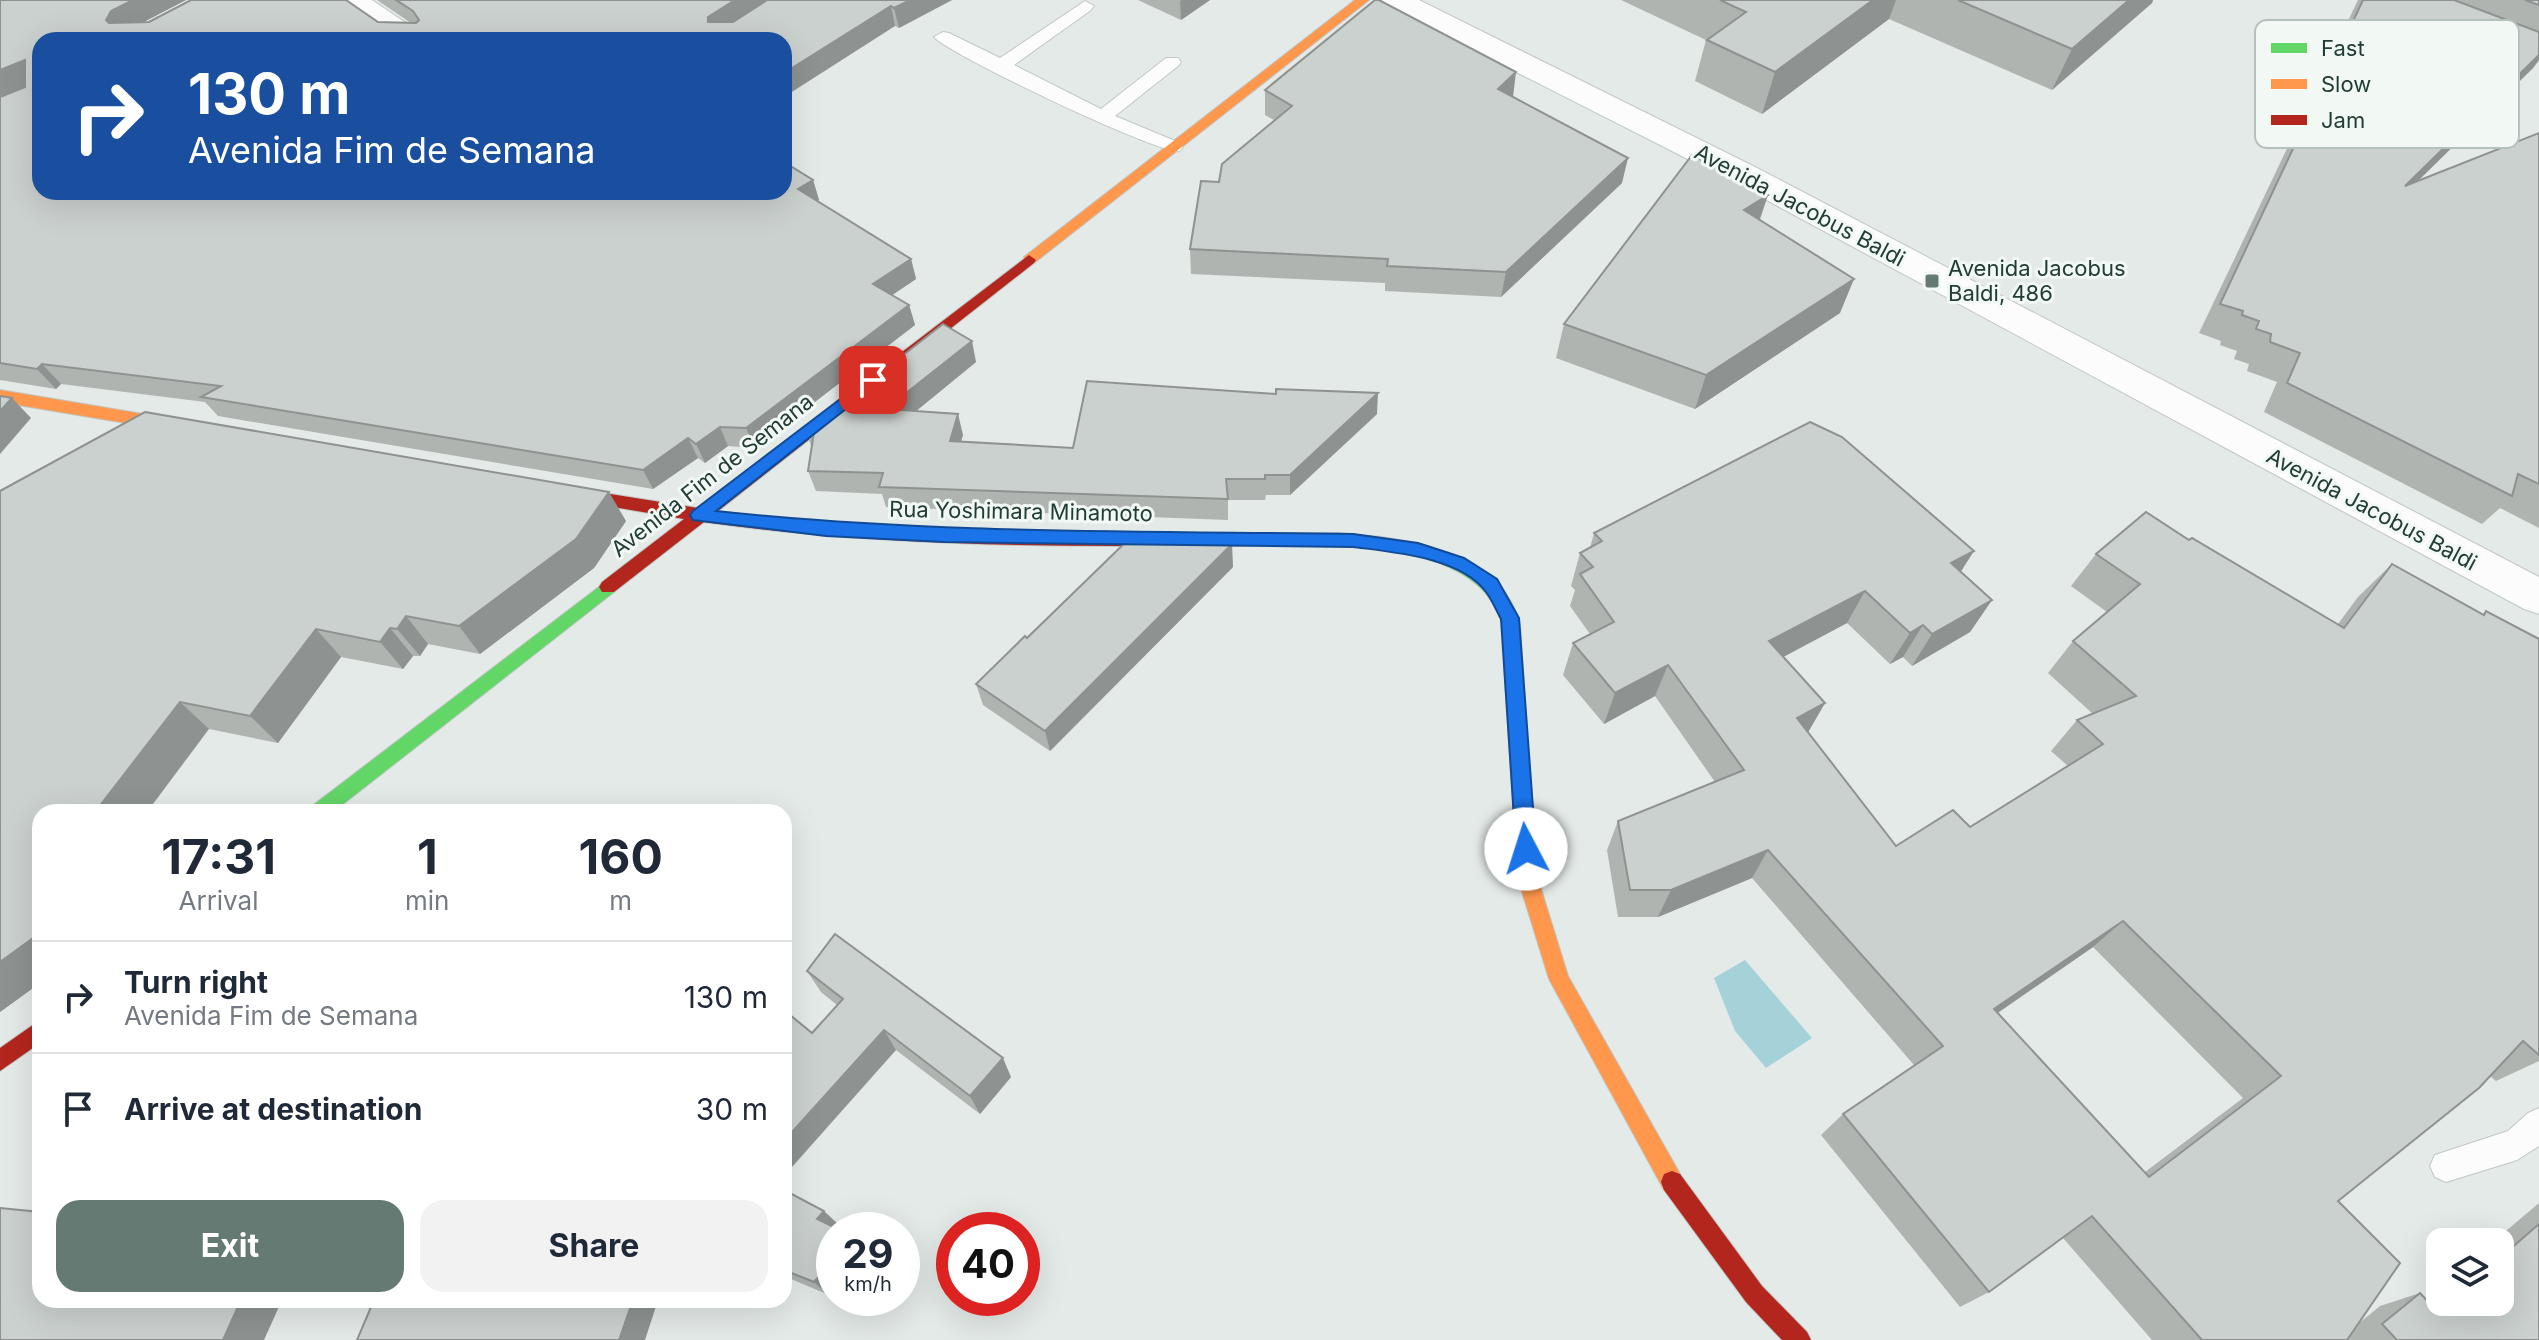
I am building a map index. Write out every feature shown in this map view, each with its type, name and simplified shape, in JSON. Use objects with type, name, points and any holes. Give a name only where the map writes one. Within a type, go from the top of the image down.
[{"type":"street","points":[[352,0],[399,32]]},
{"type":"street","name":"Avenida Fim de Semana","points":[[329,804],[1363,0]]},
{"type":"street","name":"Avenida Jacobus Baldi","points":[[1396,0],[1745,175],[2539,597]]},
{"type":"street","points":[[0,396],[202,430]]},
{"type":"street","name":"Rua Yoshimara Minamoto","points":[[543,489],[699,515],[826,529],[944,536],[1353,540],[1418,550],[1458,563],[1490,584],[1510,618],[1528,879],[1559,979],[1666,1173],[1754,1294],[1799,1340]]},
{"type":"street","points":[[0,1061],[32,1036]]},
{"type":"lane","points":[[1001,66],[1085,6]]},
{"type":"lane","points":[[943,37],[1102,117],[1173,147]]},
{"type":"lane","points":[[1102,117],[1172,62]]},
{"type":"lane","points":[[2446,1166],[2517,1144],[2539,1124]]},
{"type":"water","points":[[1745,960],[1812,1038],[1766,1068],[1735,1031],[1714,978]]},
{"type":"building","points":[[0,0],[133,0],[111,11],[106,20],[109,23],[149,22],[191,0],[346,0],[378,22],[416,23],[419,20],[413,11],[396,0],[735,0],[708,17],[708,22],[733,22],[767,0],[910,0],[894,8],[891,6],[792,68],[792,32],[32,32],[32,200],[792,200],[792,167],[813,180],[798,189],[911,259],[873,284],[909,305],[746,428],[720,427],[696,444],[688,438],[643,470],[201,397],[221,386],[42,364],[37,369],[0,363],[0,97],[25,87],[25,60],[0,70]]},
{"type":"building","points":[[1375,0],[1516,72],[1498,89],[1628,158],[1506,272],[1387,266],[1388,259],[1190,249],[1201,181],[1219,182],[1222,164],[1292,106],[1265,90]]},
{"type":"building","points":[[1720,0],[1873,0],[1775,72],[1707,40],[1746,12]]},
{"type":"building","points":[[1958,0],[2129,0],[2072,49]]},
{"type":"building","points":[[2363,0],[2454,0],[2507,20],[2354,20]]},
{"type":"building","points":[[2519,24],[2539,32],[2539,55],[2519,75]]},
{"type":"building","points":[[2539,133],[2539,484],[2518,474],[2512,496],[2287,383],[2300,353],[2270,342],[2271,334],[2256,329],[2259,321],[2242,315],[2243,311],[2220,304],[2293,148],[2444,148],[2405,186],[2501,148],[2519,148],[2519,141]]},
{"type":"building","points":[[1692,155],[1768,195],[1744,210],[1854,279],[1706,375],[1564,324]]},
{"type":"building","points":[[943,324],[972,341],[886,409],[958,414],[950,441],[1073,448],[1087,381],[1276,394],[1276,389],[1378,393],[1290,475],[1265,475],[1265,479],[1226,479],[1228,499],[879,487],[883,473],[808,471],[814,432],[806,431]]},
{"type":"building","points":[[0,396],[12,398],[0,411]]},
{"type":"building","points":[[145,412],[609,492],[576,539],[459,626],[406,616],[397,629],[390,628],[380,642],[316,629],[250,716],[180,702],[101,804],[32,804],[32,939],[0,962],[0,491]]},
{"type":"building","points":[[1810,422],[1842,437],[1974,551],[1951,563],[1992,600],[1932,634],[1923,625],[1910,633],[1865,591],[1769,641],[1825,703],[1797,718],[1896,846],[1953,810],[1970,827],[2103,744],[2077,720],[2136,696],[2073,641],[2140,584],[2096,554],[2146,512],[2189,540],[2192,538],[2344,628],[2392,564],[2484,615],[2486,611],[2539,639],[2539,1055],[2523,1041],[2479,1088],[2338,1201],[2400,1263],[2347,1340],[2202,1340],[2092,1216],[1989,1292],[1843,1114],[1943,1046],[1768,850],[1671,890],[1630,890],[1618,821],[1744,770],[1668,665],[1615,693],[1573,643],[1614,622],[1580,574],[1593,567],[1580,553],[1602,541],[1594,533]],"holes":[[[2123,921],[2281,1076],[2149,1177],[1994,1009]]]},
{"type":"building","points":[[1134,534],[1231,535],[1232,544],[1045,731],[976,684],[1025,636],[1027,638]]},
{"type":"building","points":[[835,934],[1003,1058],[970,1096],[884,1030],[792,1132],[792,1017],[812,1033],[843,999],[807,971]]},
{"type":"building","points":[[792,1194],[824,1211],[816,1212],[814,1282],[792,1273]]},
{"type":"building","points":[[0,1208],[32,1211],[32,1308],[237,1308],[223,1340],[0,1340]]},
{"type":"building","points":[[2539,1224],[2539,1340],[2397,1340],[2382,1324],[2420,1293],[2426,1299],[2426,1316],[2514,1316],[2514,1246]]},
{"type":"building","points":[[371,1308],[630,1308],[619,1340],[357,1340]]},
{"type":"traffic: fast","points":[[1223,540],[1339,539],[1382,543],[1423,550],[1459,564],[1488,585],[1511,625],[1519,755]]},
{"type":"traffic: fast","points":[[329,804],[608,587]]},
{"type":"traffic: slow","points":[[1029,260],[1363,0]]},
{"type":"traffic: slow","points":[[0,396],[191,428]]},
{"type":"traffic: slow","points":[[1519,755],[1528,879],[1559,979],[1672,1182]]},
{"type":"traffic: jam","points":[[608,587],[1029,260]]},
{"type":"traffic: jam","points":[[554,491],[674,511],[847,531],[1008,538],[1223,540]]},
{"type":"traffic: jam","points":[[0,1061],[32,1036]]},
{"type":"traffic: jam","points":[[1672,1182],[1754,1294],[1799,1340]]},
{"type":"place","name":"Avenida Jacobus Baldi, 486","points":[[1932,281]]},
{"type":"route","points":[[873,380],[699,515],[826,529],[944,536],[1353,540],[1418,550],[1458,563],[1490,584],[1510,618],[1526,849]]}]
